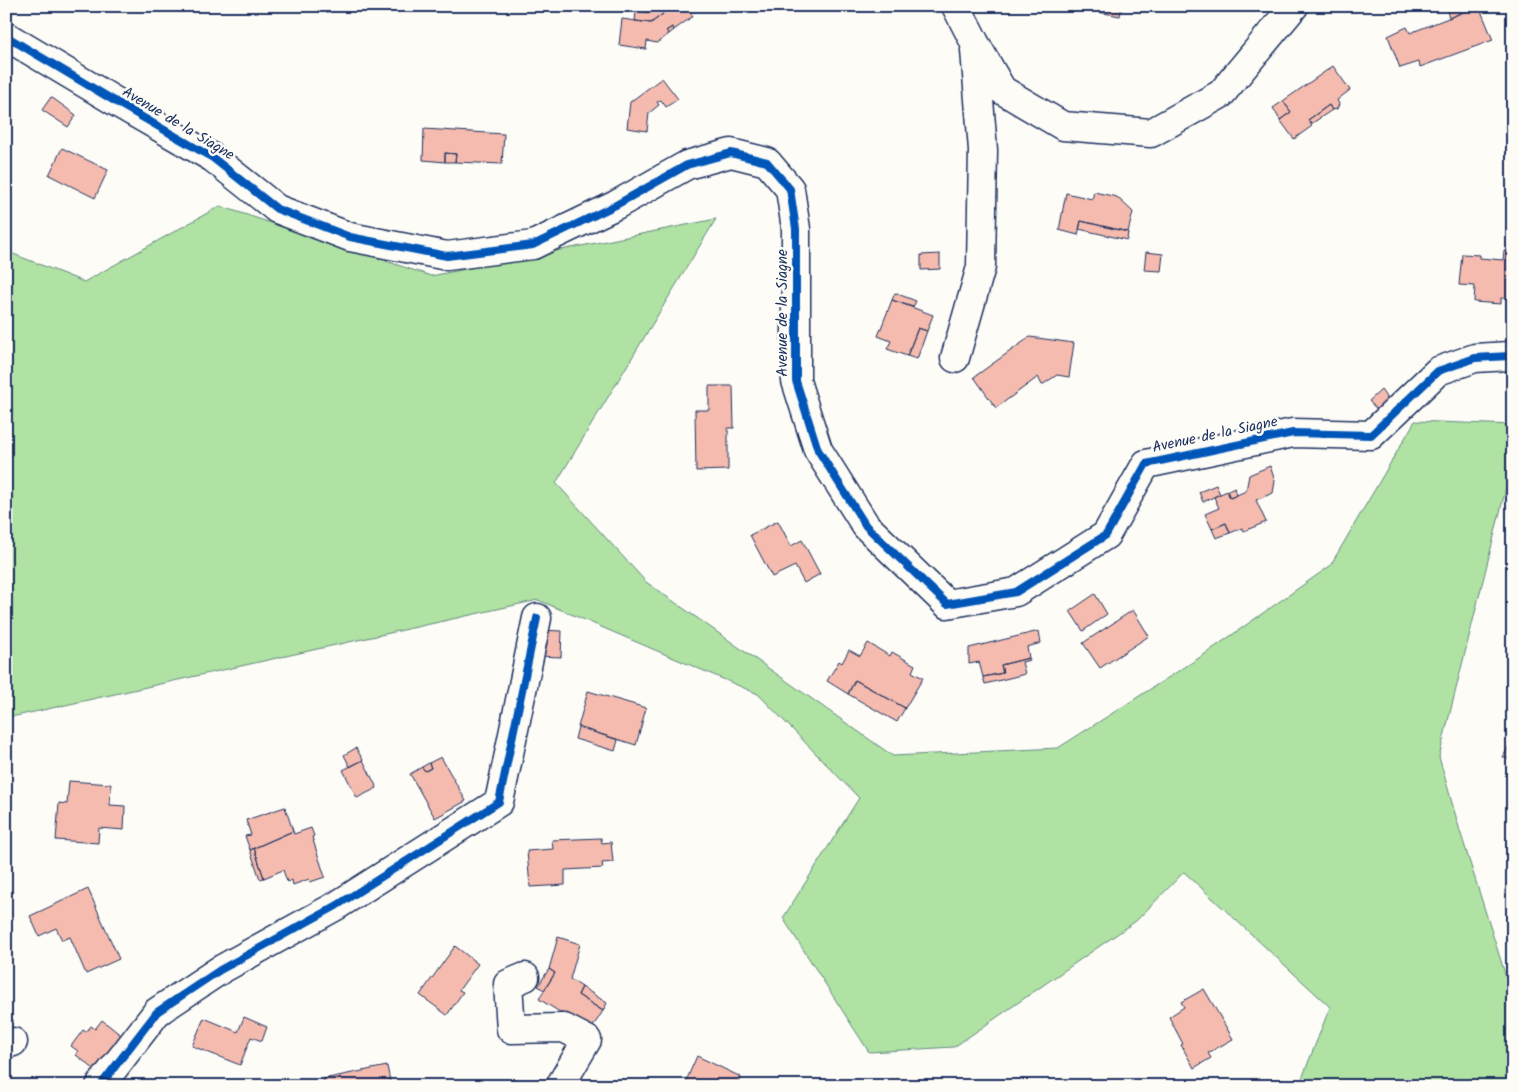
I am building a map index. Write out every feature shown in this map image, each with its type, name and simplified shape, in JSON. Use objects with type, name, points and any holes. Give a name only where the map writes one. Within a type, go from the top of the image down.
[{"type":"street","points":[[956,6],[1002,90],[1063,126],[1151,133],[1222,94],[1294,6]]},
{"type":"street","name":"Avenue de la Siagne","points":[[7,33],[123,106],[213,158],[277,209],[350,237],[447,256],[533,245],[616,205],[687,165],[731,152],[767,162],[790,190],[796,229],[796,381],[818,450],[866,526],[947,604],[1016,592],[1106,535],[1146,464],[1294,433],[1371,435],[1438,371],[1475,358],[1509,356],[1513,358]]},
{"type":"street","points":[[955,358],[981,267],[983,150],[975,43]]},
{"type":"street","points":[[100,1086],[156,1012],[220,970],[336,906],[500,802],[537,618]]},
{"type":"street","points":[[526,977],[508,984],[511,1029],[564,1028],[587,1040],[560,1086]]},
{"type":"green space","points":[[220,206],[431,276],[716,219],[556,483],[646,582],[893,756],[1058,748],[1202,656],[1330,566],[1415,421],[1513,425],[1513,460],[1439,757],[1460,831],[1513,999],[1513,1086],[1299,1086],[1330,1007],[1184,872],[1136,921],[954,1047],[869,1052],[783,918],[859,798],[758,694],[538,600],[16,716],[6,716],[6,251],[84,282]]},
{"type":"building","points":[[328,6],[373,6],[373,12]]},
{"type":"building","points":[[663,6],[686,6],[693,16],[674,30],[672,27],[666,31],[669,34],[657,43],[647,41],[646,49],[619,45],[622,19],[651,23],[663,14],[660,9]]},
{"type":"building","points":[[1099,6],[1122,6],[1120,16],[1098,12]]},
{"type":"building","points":[[1479,6],[1493,40],[1420,67],[1419,62],[1400,68],[1388,36],[1407,27],[1410,33]]},
{"type":"building","points":[[1459,7],[1461,13],[1449,18],[1447,11]]},
{"type":"building","points":[[659,8],[663,14],[651,23],[635,21],[636,11],[651,13]]},
{"type":"building","points":[[672,27],[674,30],[669,34],[666,31]]},
{"type":"building","points":[[1333,66],[1350,90],[1337,100],[1339,104],[1337,109],[1332,110],[1329,105],[1308,120],[1312,126],[1294,139],[1280,120],[1291,112],[1283,101]]},
{"type":"building","points":[[662,78],[678,99],[666,107],[661,100],[657,102],[659,105],[649,113],[647,131],[627,128],[630,102]]},
{"type":"building","points":[[51,97],[76,115],[68,127],[42,110]]},
{"type":"building","points":[[1283,101],[1291,112],[1280,120],[1273,108]]},
{"type":"building","points":[[1329,105],[1332,110],[1311,124],[1308,120]]},
{"type":"building","points":[[424,129],[504,134],[502,164],[455,162],[456,154],[445,153],[445,162],[423,160]]},
{"type":"building","points":[[62,148],[108,170],[95,198],[49,175]]},
{"type":"building","points":[[445,153],[456,154],[455,162],[445,162]]},
{"type":"building","points":[[1094,192],[1117,197],[1133,212],[1128,232],[1081,221],[1078,235],[1059,230],[1066,193],[1092,199]]},
{"type":"building","points":[[1081,221],[1128,232],[1127,240],[1079,229]]},
{"type":"building","points":[[1504,251],[1513,252],[1513,299],[1501,298],[1501,304],[1474,302],[1475,286],[1459,285],[1462,254],[1480,255],[1480,258],[1503,260]]},
{"type":"building","points":[[1146,252],[1163,254],[1161,271],[1144,270]]},
{"type":"building","points":[[940,254],[940,269],[921,270],[921,255]]},
{"type":"building","points":[[895,293],[916,301],[913,307],[892,300]]},
{"type":"building","points":[[892,300],[933,315],[927,331],[918,328],[907,356],[887,349],[891,341],[878,336]]},
{"type":"building","points":[[918,328],[927,331],[917,359],[907,356]]},
{"type":"building","points":[[1030,337],[1074,343],[1069,377],[1057,375],[1042,385],[1038,377],[996,408],[974,377]]},
{"type":"building","points":[[709,386],[733,386],[734,428],[728,428],[728,470],[696,471],[695,410],[709,410]]},
{"type":"building","points":[[1381,390],[1391,404],[1381,414],[1369,401]]},
{"type":"building","points":[[1270,466],[1275,481],[1273,493],[1256,500],[1266,522],[1244,531],[1242,528],[1230,533],[1226,523],[1212,529],[1205,514],[1219,508],[1214,497],[1227,491],[1230,498],[1246,491],[1249,475]]},
{"type":"building","points":[[1216,485],[1220,494],[1203,502],[1199,492]]},
{"type":"building","points":[[1235,488],[1237,495],[1230,498],[1227,491]]},
{"type":"building","points":[[778,521],[791,546],[802,540],[820,574],[804,583],[795,566],[772,577],[750,535]]},
{"type":"building","points":[[1226,523],[1230,533],[1216,538],[1212,529]]},
{"type":"building","points":[[1095,594],[1107,614],[1083,631],[1070,611]]},
{"type":"building","points":[[1133,610],[1149,636],[1100,668],[1083,643]]},
{"type":"building","points":[[538,630],[562,631],[561,657],[537,656]]},
{"type":"building","points":[[1039,631],[1041,643],[1027,647],[1029,658],[1001,665],[1003,673],[983,677],[979,662],[969,664],[969,648]]},
{"type":"building","points":[[868,643],[890,656],[892,652],[915,665],[912,672],[923,678],[905,708],[855,680],[848,694],[827,681],[839,661],[842,663],[849,650],[860,656]]},
{"type":"building","points":[[1029,658],[1030,660],[1022,662],[1025,674],[985,684],[983,677],[1003,673],[1001,665]]},
{"type":"building","points":[[855,680],[905,708],[897,722],[848,694]]},
{"type":"building","points":[[588,691],[646,708],[636,745],[578,727]]},
{"type":"building","points":[[578,727],[618,740],[615,751],[575,739]]},
{"type":"building","points":[[1513,739],[1513,761],[1503,757]]},
{"type":"building","points":[[356,748],[363,760],[350,767],[344,755]]},
{"type":"building","points":[[441,757],[466,801],[435,818],[410,774],[422,767],[425,771],[431,768],[429,763]]},
{"type":"building","points":[[363,760],[377,788],[357,798],[343,770]]},
{"type":"building","points":[[429,763],[431,768],[425,771],[422,767]]},
{"type":"building","points":[[69,781],[111,784],[110,805],[125,806],[124,830],[99,828],[98,843],[56,840],[59,803],[67,804]]},
{"type":"building","points":[[285,807],[293,831],[250,850],[245,836],[251,835],[246,820]]},
{"type":"building","points":[[311,828],[314,836],[312,837],[325,877],[310,882],[309,879],[293,885],[292,880],[287,882],[283,870],[264,878],[254,848],[293,831],[294,834]]},
{"type":"building","points":[[601,838],[602,843],[611,842],[613,862],[602,863],[603,868],[565,870],[565,885],[530,887],[527,851],[553,849],[552,840]]},
{"type":"building","points":[[254,848],[264,878],[260,879],[250,850]]},
{"type":"building","points":[[88,889],[119,959],[86,974],[70,937],[62,940],[56,928],[39,936],[30,916]]},
{"type":"building","points":[[558,937],[580,944],[570,979],[582,987],[578,995],[603,1011],[590,1031],[539,999],[555,973],[549,969]]},
{"type":"building","points":[[455,946],[478,964],[459,990],[463,992],[447,1015],[420,995]]},
{"type":"building","points":[[549,969],[555,973],[544,990],[538,986]]},
{"type":"building","points":[[582,987],[607,1003],[603,1011],[578,995]]},
{"type":"building","points":[[1204,989],[1233,1039],[1208,1053],[1211,1058],[1194,1068],[1181,1045],[1183,1044],[1169,1017],[1184,1007],[1181,1002]]},
{"type":"building","points":[[244,1017],[267,1027],[262,1041],[251,1037],[240,1065],[192,1046],[204,1018],[238,1032]]},
{"type":"building","points":[[102,1020],[127,1040],[99,1073],[76,1055],[78,1051],[71,1046],[83,1030],[86,1032],[91,1026],[95,1029]]},
{"type":"building","points":[[697,1056],[741,1077],[737,1086],[695,1086],[686,1081]]},
{"type":"building","points":[[387,1066],[391,1086],[325,1086],[323,1079]]},
{"type":"cycle path","points":[[9,38],[213,158],[277,209],[350,237],[447,256],[533,245],[616,205],[687,165],[731,153],[767,162],[790,189],[796,229],[796,381],[818,450],[866,526],[947,604],[1016,592],[1106,535],[1146,464],[1293,433],[1371,435],[1438,371],[1475,358],[1509,356],[1513,358]]},
{"type":"cycle path","points":[[100,1086],[157,1012],[220,970],[336,906],[499,802],[537,618]]}]
